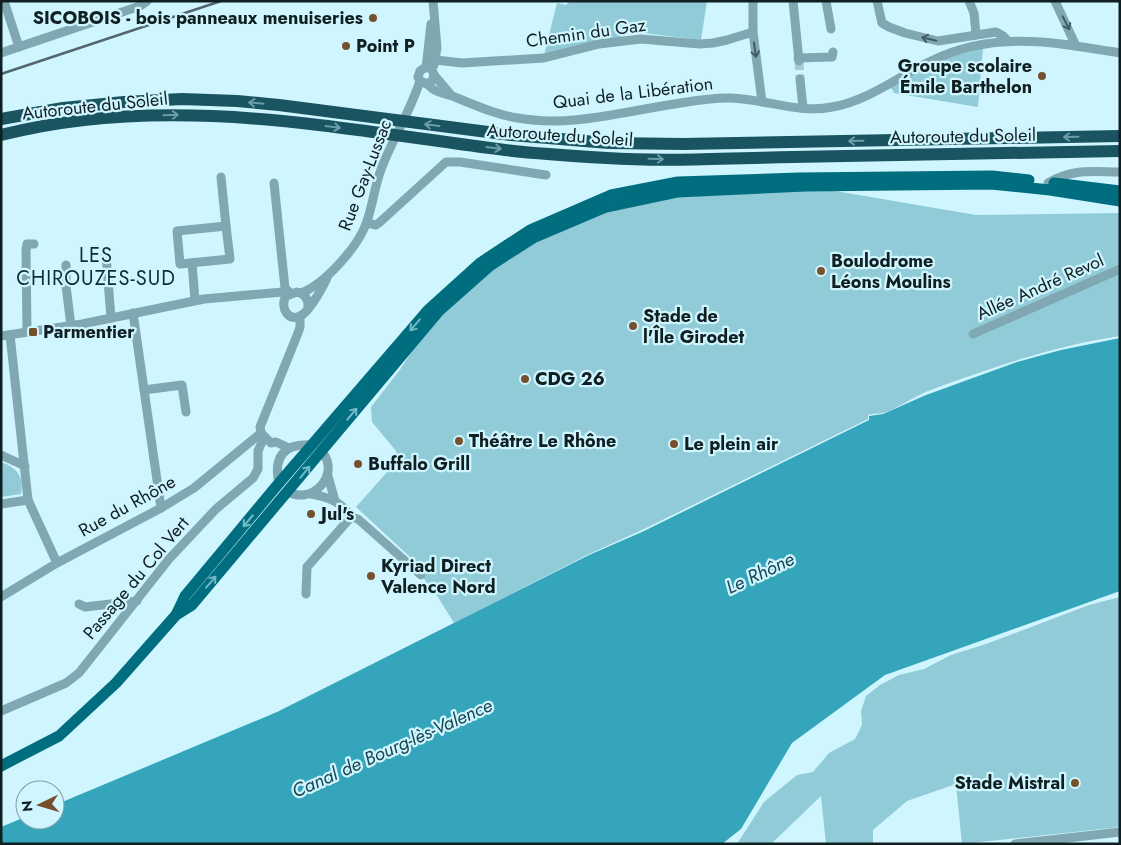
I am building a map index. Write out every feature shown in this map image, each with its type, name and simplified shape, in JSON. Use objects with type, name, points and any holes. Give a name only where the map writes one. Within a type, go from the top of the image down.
[{"type":"highway","name":"Autoroute du Soleil","points":[[1,119],[63,108],[182,99],[279,105],[511,135],[609,143],[692,144],[1120,136]]},
{"type":"highway","name":"Autoroute du Soleil","points":[[1,135],[83,121],[126,116],[183,114],[239,116],[509,150],[609,158],[692,159],[1120,151]]},
{"type":"main road","points":[[176,615],[192,605],[288,492],[317,448],[428,310],[480,263],[530,230],[611,195],[678,182],[799,178],[992,176],[1120,191]]},
{"type":"main road","points":[[1,766],[59,736],[116,683],[176,615],[185,596],[279,483],[317,448],[439,312],[491,265],[533,238],[606,208],[677,192],[825,186],[992,184],[1050,190],[1120,202]]},
{"type":"main road","points":[[279,483],[288,492]]},
{"type":"street","points":[[4,1],[19,47]]},
{"type":"street","points":[[1,53],[140,6],[147,1]]},
{"type":"street","points":[[753,1],[753,32],[762,102]]},
{"type":"street","points":[[793,1],[798,60],[832,57],[833,52]]},
{"type":"street","points":[[826,1],[831,29]]},
{"type":"street","points":[[877,1],[882,22],[889,27],[938,41],[996,32],[1004,36],[1008,41],[1076,46],[1120,53]]},
{"type":"street","points":[[969,1],[974,13],[976,34]]},
{"type":"street","points":[[1054,1],[1076,46]]},
{"type":"street","points":[[431,71],[436,60],[437,48],[433,4]]},
{"type":"street","points":[[431,71],[419,72],[418,77],[424,83],[434,80],[431,71],[433,4]]},
{"type":"street","name":"Chemin du Gaz","points":[[436,60],[462,63],[544,58],[599,44],[641,38],[700,44],[727,40],[753,32]]},
{"type":"street","name":"Quai de la Libération","points":[[424,83],[435,91],[452,95],[498,114],[535,121],[579,120],[705,99],[731,98],[813,110],[831,108],[866,96],[951,51],[967,46],[1008,41]]},
{"type":"street","name":"Quai de la Libération","points":[[431,71],[452,95]]},
{"type":"street","points":[[800,79],[802,108]]},
{"type":"street","name":"Rue Gay-Lussac","points":[[328,276],[355,244],[367,223],[378,175],[414,97],[424,83]]},
{"type":"street","points":[[367,223],[376,225],[380,222],[446,162],[460,162],[546,175]]},
{"type":"street","points":[[1048,183],[1060,175],[1073,172],[1120,172]]},
{"type":"street","points":[[221,178],[230,259],[180,264],[177,231],[226,226]]},
{"type":"street","points":[[274,182],[285,288],[290,293]]},
{"type":"street","points":[[27,332],[26,251],[27,244],[34,244]]},
{"type":"street","points":[[106,255],[111,318]]},
{"type":"street","points":[[192,263],[195,300]]},
{"type":"street","points":[[66,265],[66,286],[71,326]]},
{"type":"street","name":"Allée André Revol","points":[[973,334],[1120,269]]},
{"type":"street","points":[[290,293],[284,299],[283,306],[285,312],[295,317],[300,316],[305,313],[316,299],[328,276]]},
{"type":"street","points":[[57,563],[28,500],[25,466],[6,335],[71,326],[195,300],[283,292],[301,293],[307,291],[328,276]]},
{"type":"street","points":[[301,293],[307,299],[308,308]]},
{"type":"street","points":[[264,294],[283,306]]},
{"type":"street","points":[[132,314],[161,508]]},
{"type":"street","points":[[280,458],[272,450],[260,427],[300,327],[300,316]]},
{"type":"street","points":[[144,390],[182,385],[186,412]]},
{"type":"street","points":[[265,437],[289,448]]},
{"type":"street","name":"Rue du Rhône","points":[[1,597],[57,563],[161,508],[194,488],[265,437]]},
{"type":"street","name":"Passage du Col Vert","points":[[1,711],[66,683],[79,673],[169,559],[216,510],[254,478],[258,469],[258,451],[265,437]]},
{"type":"street","points":[[279,483],[277,466],[280,458],[289,448],[302,444],[317,448],[326,459],[328,476],[335,501]]},
{"type":"street","points":[[1,455],[25,466]]},
{"type":"street","points":[[288,492],[298,496],[311,494],[322,487],[328,476]]},
{"type":"street","points":[[311,494],[335,501],[347,511],[351,518]]},
{"type":"street","points":[[1,504],[28,500]]},
{"type":"street","points":[[351,518],[358,519],[421,575]]},
{"type":"street","points":[[306,594],[307,567],[351,518]]},
{"type":"street","points":[[79,604],[85,607],[137,601]]},
{"type":"street","points":[[1015,844],[1056,841],[1120,832]]},
{"type":"shaded area","points":[[570,1],[707,1],[701,40],[626,31],[624,38],[544,55],[557,3],[566,5]]},
{"type":"shaded area","points":[[983,48],[978,107],[894,93],[890,86],[950,57]]},
{"type":"shaded area","points":[[806,186],[976,215],[1120,213],[1120,336],[1095,340],[1022,359],[928,391],[883,413],[868,415],[868,419],[589,554],[454,623],[438,597],[421,575],[425,571],[356,507],[396,462],[396,451],[372,422],[371,407],[399,371],[439,311],[491,265],[606,207],[677,192]]},
{"type":"shaded area","points":[[1,462],[18,473],[22,488],[21,494],[1,497]]},
{"type":"shaded area","points":[[1120,597],[1120,827],[962,844],[956,784],[907,801],[873,830],[873,844],[826,844],[821,796],[771,844],[737,844],[764,802],[797,775],[813,772],[829,753],[855,739],[862,725],[861,711],[866,696],[880,685],[899,675],[924,669],[951,655],[986,644],[1089,605]]},
{"type":"water","points":[[1120,338],[1120,591],[885,675],[792,743],[741,829],[722,844],[1,844],[1,827],[15,821],[15,830],[65,830],[65,801],[277,712],[589,555],[642,532],[869,420],[869,416],[883,414],[926,395],[1017,362],[1061,350]]},
{"type":"tunnel","points":[[799,61],[800,79]]},
{"type":"railway","points":[[1,74],[221,1]]},
{"type":"place","name":"SICOBOIS - bois panneaux menuiseries","points":[[373,18]]},
{"type":"place","name":"Point P","points":[[346,46]]},
{"type":"place","name":"Groupe scolaire Émile Barthelon","points":[[1042,76]]},
{"type":"place","name":"Boulodrome Léons Moulins","points":[[821,271]]},
{"type":"place","name":"Stade de l'Île Girodet","points":[[633,326]]},
{"type":"place","name":"Parmentier","points":[[33,332]]},
{"type":"place","name":"CDG 26","points":[[525,379]]},
{"type":"place","name":"Théâtre Le Rhône","points":[[459,441]]},
{"type":"place","name":"Le plein air","points":[[674,444]]},
{"type":"place","name":"Buffalo Grill","points":[[358,464]]},
{"type":"place","name":"Jul's","points":[[311,514]]},
{"type":"place","name":"Kyriad Direct Valence Nord","points":[[371,576]]},
{"type":"place","name":"Stade Mistral","points":[[1075,783]]},
{"type":"district","name":"LES CHIROUZES-SUD","points":[[96,266]]},
{"type":"water label","name":"Le Rhône","points":[[760,573]]},
{"type":"water label","name":"Canal de Bourg-lès-Valence","points":[[392,748]]}]
